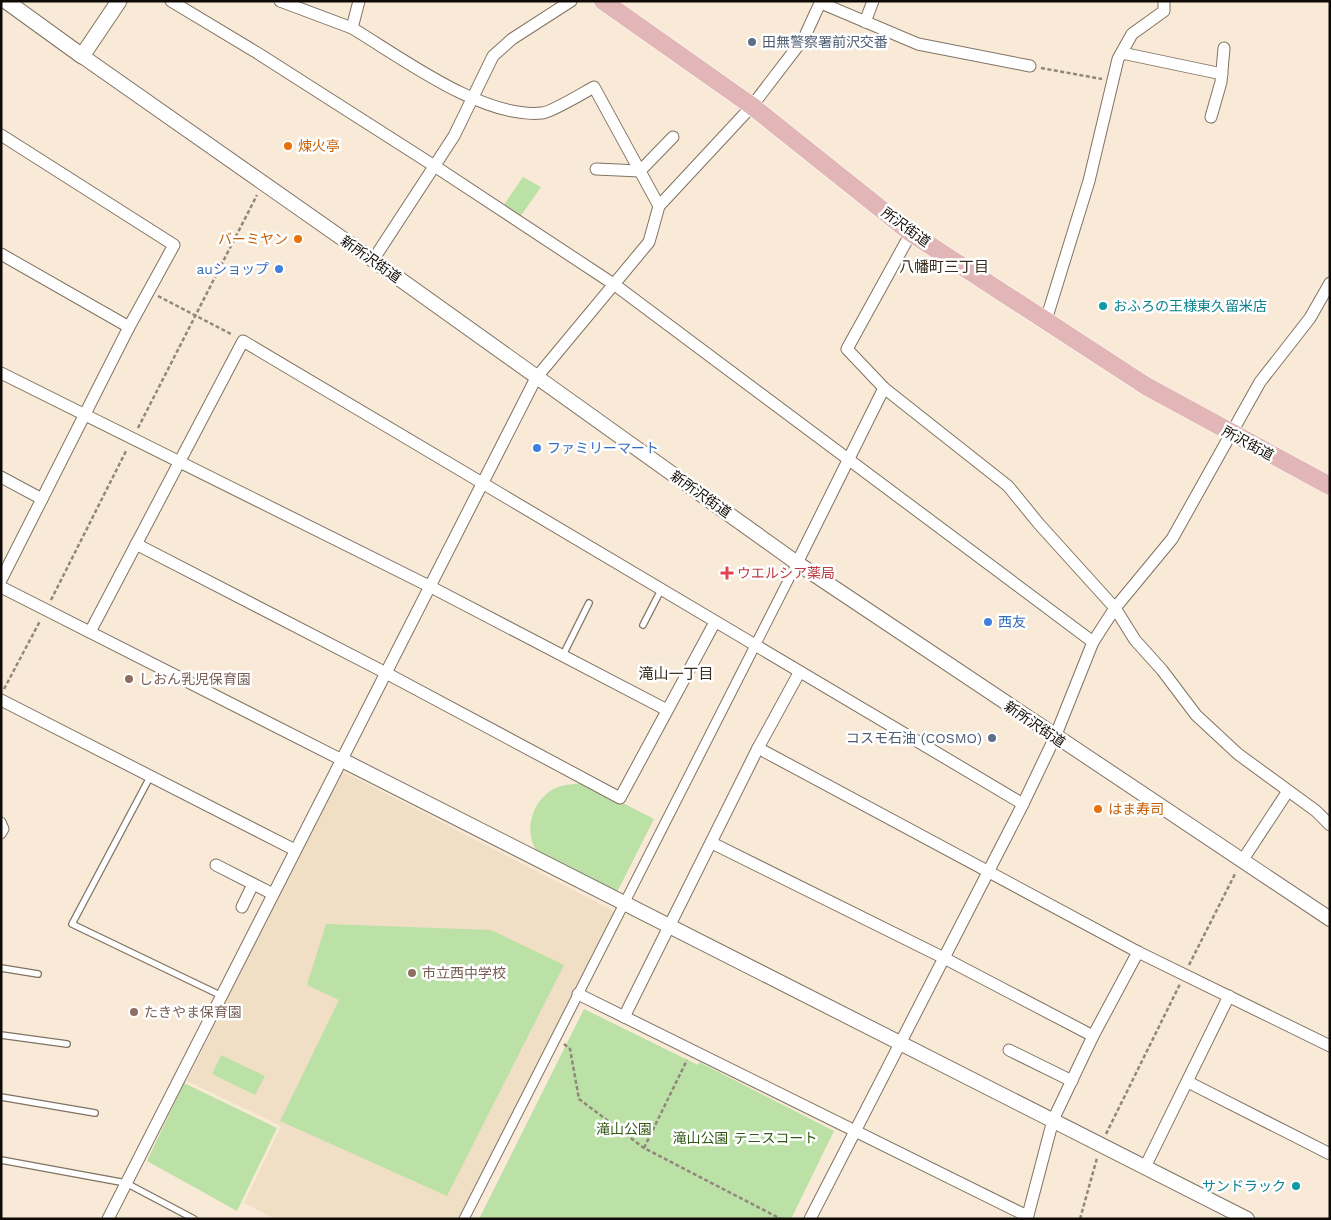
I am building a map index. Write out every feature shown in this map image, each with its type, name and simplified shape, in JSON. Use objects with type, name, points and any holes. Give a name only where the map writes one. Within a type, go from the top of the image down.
[{"type":"main road","points":[[6,1],[82,56],[119,1]]},
{"type":"main road","name":"所沢街道","points":[[603,1],[752,106],[910,233],[1146,386],[1330,486]]},
{"type":"street","points":[[171,1],[259,54],[436,167],[615,285],[1093,642]]},
{"type":"street","points":[[280,1],[352,28],[472,100],[502,109],[544,113],[594,87],[659,206]]},
{"type":"street","points":[[352,28],[360,1]]},
{"type":"street","points":[[373,260],[436,167],[454,136],[493,56],[512,39],[571,1]]},
{"type":"street","points":[[865,22],[873,1]]},
{"type":"street","points":[[1046,320],[1089,181],[1113,81],[1122,53],[1132,34],[1164,11],[1164,1]]},
{"type":"street","points":[[108,1219],[536,378],[649,242],[659,206],[752,106],[804,38],[821,2],[918,44],[1030,66]]},
{"type":"street","points":[[1211,118],[1222,74],[1224,48]]},
{"type":"street","points":[[1122,53],[1222,74]]},
{"type":"street","name":"新所沢街道","points":[[82,56],[373,260],[797,563],[1330,919]]},
{"type":"street","points":[[1,135],[174,245],[148,290],[1,580]]},
{"type":"street","points":[[596,168],[640,171],[673,137]]},
{"type":"street","points":[[910,233],[847,349],[884,388],[1008,486],[1039,524],[1115,608],[1135,640],[1162,670],[1196,715],[1238,754],[1330,825]]},
{"type":"street","points":[[1,254],[129,327]]},
{"type":"street","points":[[810,1219],[1023,804],[1055,737],[1093,642],[1115,608],[1172,539],[1260,382],[1310,318],[1330,283]]},
{"type":"street","points":[[90,632],[243,341],[1023,804]]},
{"type":"street","points":[[1,373],[179,463],[431,586],[562,657],[667,710]]},
{"type":"street","points":[[464,1219],[884,388]]},
{"type":"street","points":[[1,477],[42,499]]},
{"type":"street","points":[[136,544],[386,673],[620,798],[715,622]]},
{"type":"street","points":[[1,587],[1247,1219]]},
{"type":"street","points":[[624,1018],[758,748],[799,672]]},
{"type":"street","points":[[1,700],[296,850]]},
{"type":"street","points":[[758,748],[1138,952],[1330,1046]]},
{"type":"street","points":[[1242,861],[1288,791]]},
{"type":"street","points":[[1,822],[4,829],[1,834]]},
{"type":"street","points":[[712,843],[944,958],[1093,1036]]},
{"type":"street","points":[[216,865],[273,894]]},
{"type":"street","points":[[242,907],[253,884]]},
{"type":"street","points":[[578,994],[1027,1218],[1053,1120],[1093,1036],[1138,952]]},
{"type":"street","points":[[1145,1167],[1188,1082],[1228,996]]},
{"type":"street","points":[[1008,1050],[1072,1081]]},
{"type":"street","points":[[1188,1082],[1330,1154]]},
{"type":"lane","points":[[643,625],[661,590]]},
{"type":"lane","points":[[562,657],[589,603]]},
{"type":"lane","points":[[150,777],[72,924],[222,996]]},
{"type":"lane","points":[[1,968],[38,974]]},
{"type":"lane","points":[[1,1035],[67,1044]]},
{"type":"lane","points":[[1,1097],[95,1113]]},
{"type":"lane","points":[[1,1160],[126,1183],[194,1219]]},
{"type":"path","points":[[1030,66],[1113,81]]},
{"type":"path","points":[[1,694],[46,610],[263,184]]},
{"type":"path","points":[[148,290],[243,341]]},
{"type":"path","points":[[1080,1219],[1101,1144],[1184,974],[1242,861]]},
{"type":"path","points":[[556,1037],[570,1049],[579,1099],[644,1148],[782,1219]]},
{"type":"path","points":[[644,1148],[691,1051]]},
{"type":"shaded area","name":"市立西中学校","points":[[340,770],[616,912],[459,1219],[275,1219],[244,1203],[281,1126],[187,1081]]},
{"type":"green space","points":[[523,177],[541,187],[520,217],[503,206]]},
{"type":"green space","points":[[584,783],[654,819],[616,894],[544,858],[534,846],[531,836],[532,815],[543,797],[551,790],[561,786]]},
{"type":"green space","points":[[326,924],[491,930],[564,965],[447,1196],[280,1121],[339,1000],[307,985]]},
{"type":"green space","name":"滝山公園","points":[[584,1009],[698,1065],[699,1062],[834,1131],[791,1219],[479,1219]]},
{"type":"green space","points":[[221,1055],[265,1076],[255,1095],[212,1074]]},
{"type":"green space","points":[[184,1083],[277,1128],[237,1211],[147,1161]]},
{"type":"place","name":"田無警察署前沢交番","points":[[752,42]]},
{"type":"place","name":"煉火亭","points":[[288,146]]},
{"type":"place","name":"バーミヤン","points":[[298,239]]},
{"type":"place","name":"auショップ","points":[[279,269]]},
{"type":"place","name":"おふろの王様東久留米店","points":[[1103,306]]},
{"type":"place","name":"ファミリーマート","points":[[537,448]]},
{"type":"place","name":"ウエルシア薬局","points":[[727,573]]},
{"type":"place","name":"西友","points":[[988,622]]},
{"type":"place","name":"しおん乳児保育園","points":[[129,679]]},
{"type":"place","name":"コスモ石油 (COSMO)","points":[[992,738]]},
{"type":"place","name":"はま寿司","points":[[1098,809]]},
{"type":"place","name":"市立西中学校","points":[[412,973]]},
{"type":"place","name":"たきやま保育園","points":[[134,1012]]},
{"type":"place","name":"サンドラック","points":[[1296,1186]]},
{"type":"district","name":"八幡町三丁目","points":[[944,267]]},
{"type":"district","name":"滝山一丁目","points":[[676,674]]},
{"type":"park label","name":"滝山公園 テニスコート","points":[[745,1138]]}]
